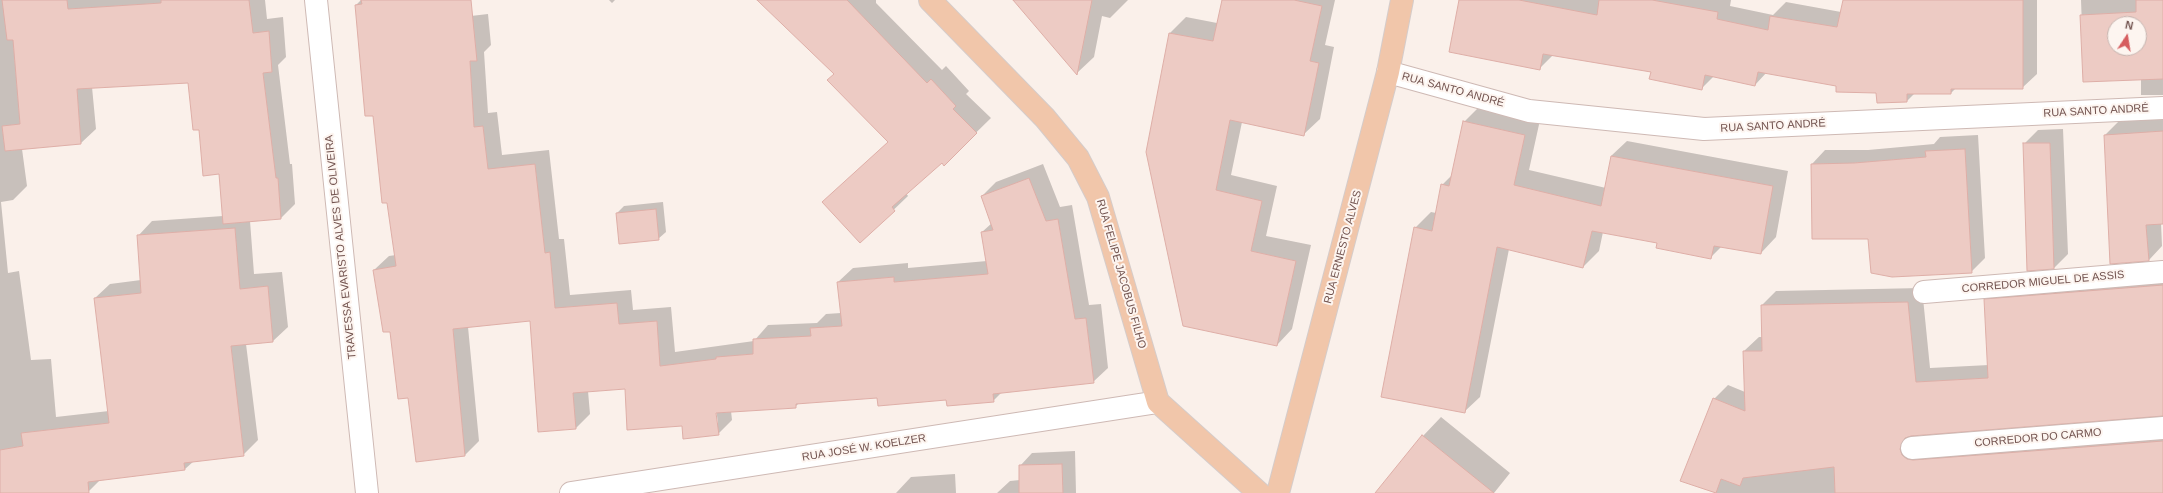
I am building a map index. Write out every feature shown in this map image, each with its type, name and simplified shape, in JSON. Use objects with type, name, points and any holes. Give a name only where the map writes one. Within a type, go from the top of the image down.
[{"type":"main road","name":"RUA FELIPE JACOBUS FILHO","points":[[930,0],[1045,118],[1078,158],[1098,197],[1158,402]]},
{"type":"main road","name":"RUA ERNESTO ALVES","points":[[1278,493],[1388,72],[1402,0]]},
{"type":"main road","points":[[1158,402],[1259,493]]},
{"type":"street","name":"TRAVESSA EVARISTO ALVES DE OLIVEIRA","points":[[316,0],[367,493]]},
{"type":"street","name":"RUA SANTO ANDRÉ","points":[[1388,72],[1529,111],[1704,129],[2163,108]]},
{"type":"street","name":"CORREDOR MIGUEL DE ASSIS","points":[[1924,292],[2163,272]]},
{"type":"street","name":"RUA JOSÉ W. KOELZER","points":[[571,493],[1158,402]]},
{"type":"street","name":"CORREDOR DO CARMO","points":[[1912,448],[2163,428]]},
{"type":"building","points":[[2,0],[67,0],[68,9],[161,3],[161,0],[249,0],[253,33],[269,31],[272,72],[263,73],[276,178],[278,178],[281,219],[223,224],[219,174],[203,176],[199,130],[193,130],[188,83],[77,89],[81,144],[5,151],[2,126],[20,124],[13,40],[7,40]]},
{"type":"building","points":[[361,0],[471,0],[477,61],[470,61],[474,127],[483,126],[488,169],[535,164],[545,253],[550,252],[555,308],[617,303],[619,324],[657,321],[660,366],[716,359],[716,357],[753,354],[753,339],[811,336],[810,328],[842,326],[837,282],[894,277],[894,282],[988,274],[981,232],[993,230],[981,196],[1029,178],[1046,221],[1058,219],[1075,319],[1086,318],[1094,383],[993,394],[994,402],[947,406],[946,400],[878,406],[877,398],[796,404],[796,408],[716,413],[719,435],[683,439],[682,426],[627,430],[625,389],[573,393],[576,429],[538,432],[530,321],[453,329],[465,456],[416,462],[408,398],[398,399],[390,332],[383,332],[373,270],[396,266],[387,203],[382,203],[373,116],[365,116],[355,5],[362,4]]},
{"type":"building","points":[[757,0],[847,0],[927,83],[931,79],[956,106],[953,109],[977,133],[944,166],[942,163],[892,207],[895,211],[860,243],[822,202],[888,142],[827,80],[834,74]]},
{"type":"building","points":[[1013,0],[1092,0],[1077,75]]},
{"type":"building","points":[[1222,0],[1294,0],[1322,6],[1310,61],[1319,63],[1304,136],[1230,120],[1216,190],[1262,201],[1251,251],[1296,261],[1277,346],[1183,326],[1146,152],[1169,33],[1213,41]]},
{"type":"building","points":[[1459,0],[1519,0],[1597,15],[1599,0],[1652,0],[1718,12],[1717,19],[1768,30],[1770,16],[1837,27],[1843,0],[2023,0],[2023,89],[1951,89],[1951,94],[1907,94],[1907,102],[1877,103],[1876,93],[1836,92],[1836,86],[1758,72],[1755,86],[1705,75],[1702,90],[1649,79],[1651,72],[1543,54],[1540,70],[1449,52]]},
{"type":"building","points":[[2136,0],[2163,0],[2163,79],[2083,82],[2080,15],[2136,12]]},
{"type":"building","points":[[1463,121],[1525,135],[1514,185],[1601,206],[1611,156],[1773,186],[1761,254],[1714,246],[1711,259],[1656,248],[1657,243],[1592,231],[1583,268],[1497,247],[1465,413],[1381,397],[1414,227],[1432,231],[1441,184],[1449,186]]},
{"type":"building","points":[[2163,131],[2163,224],[2146,225],[2149,261],[2110,264],[2104,135]]},
{"type":"building","points":[[2023,143],[2050,143],[2054,269],[2027,271]]},
{"type":"building","points":[[1965,149],[1972,273],[1892,277],[1871,273],[1868,239],[1812,239],[1811,164],[1854,163],[1926,157],[1925,151]]},
{"type":"building","points":[[656,209],[659,240],[619,244],[616,213]]},
{"type":"building","points":[[235,228],[240,289],[268,286],[273,342],[231,346],[244,456],[184,463],[185,470],[88,482],[89,493],[0,493],[0,450],[23,446],[21,433],[109,423],[94,298],[141,293],[137,235]]},
{"type":"building","points":[[2163,285],[2163,416],[1911,436],[1905,438],[1900,449],[1902,455],[1907,459],[1913,460],[2163,441],[2163,493],[1835,493],[1834,467],[1743,478],[1740,486],[1721,479],[1716,493],[1680,481],[1713,398],[1745,411],[1743,351],[1762,351],[1761,305],[1908,302],[1916,382],[1988,378],[1984,299]]},
{"type":"building","points":[[1422,435],[1494,493],[1375,493]]},
{"type":"building","points":[[1062,464],[1063,493],[1019,493],[1019,465]]}]
